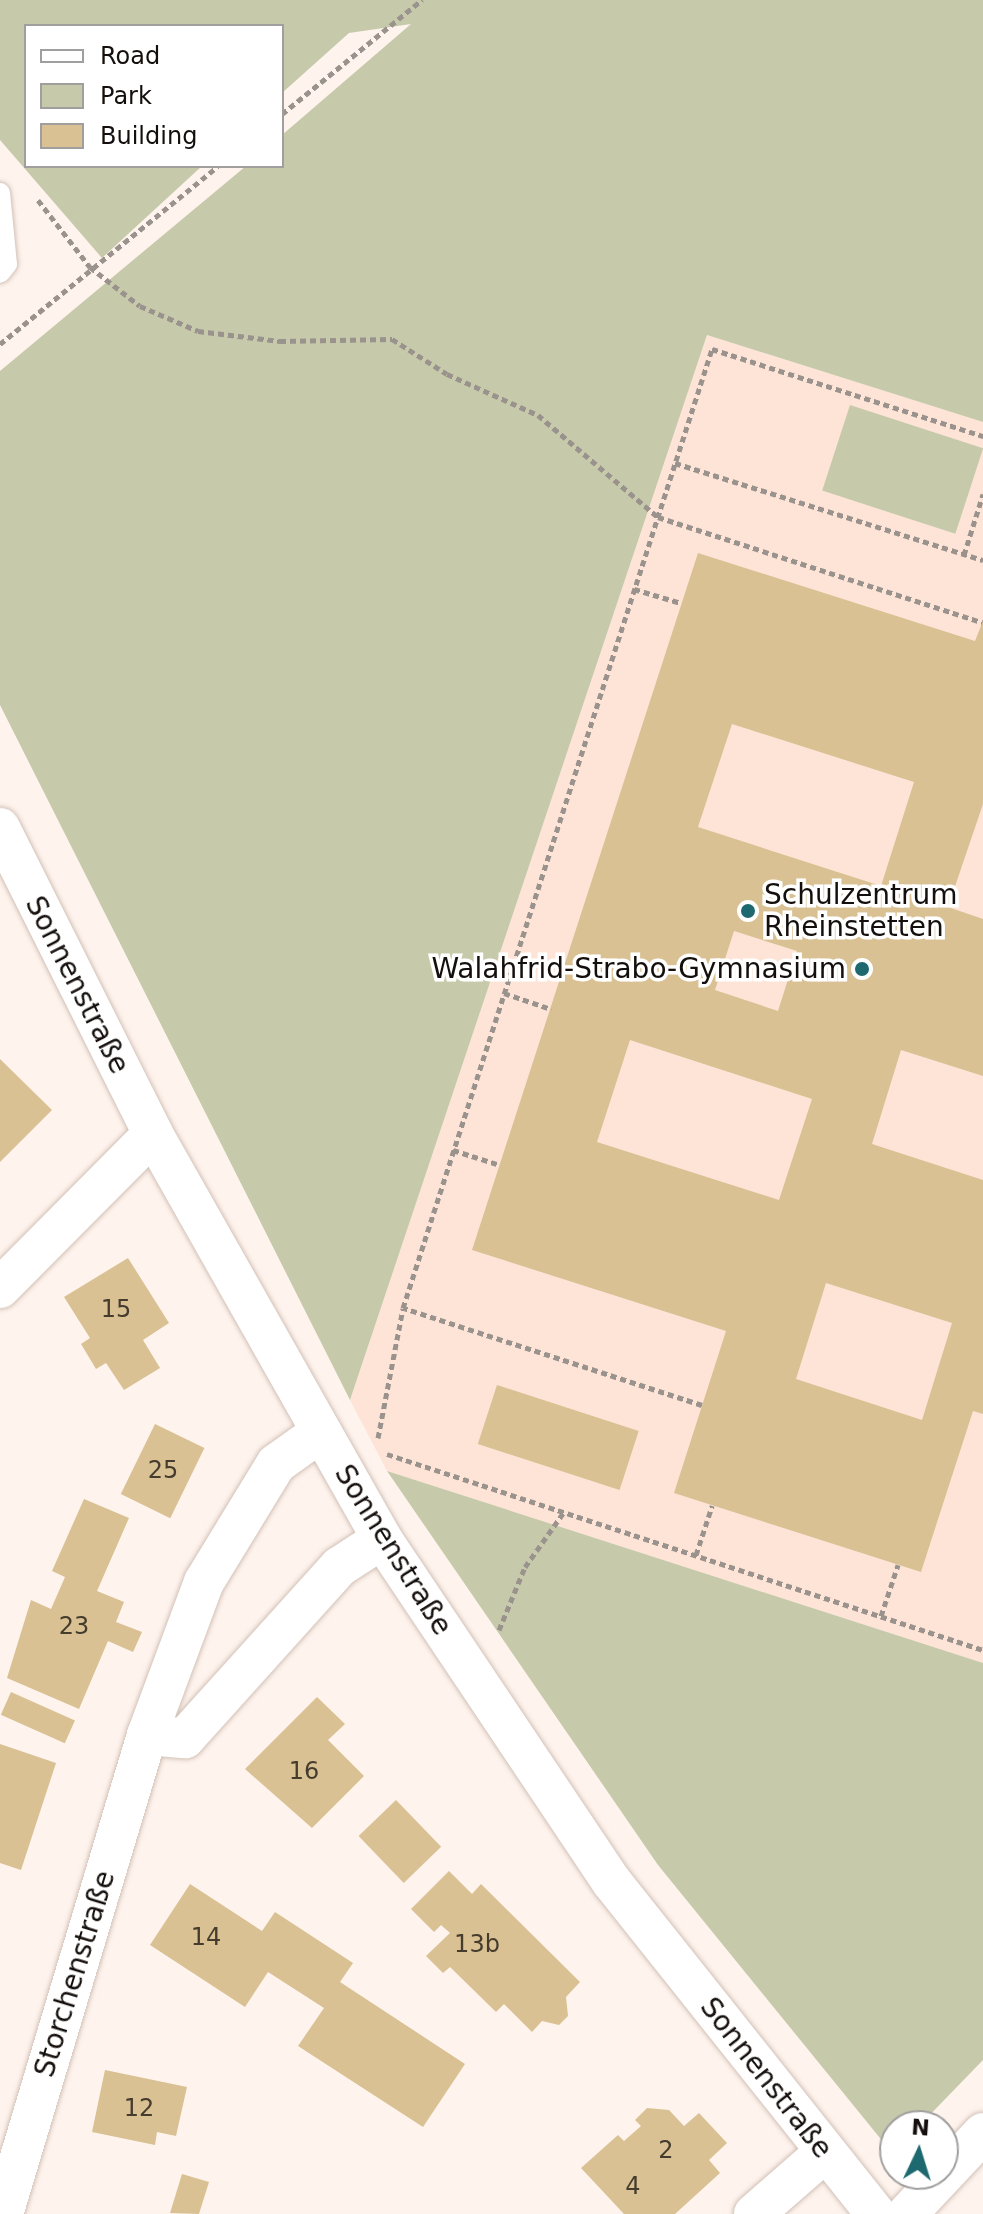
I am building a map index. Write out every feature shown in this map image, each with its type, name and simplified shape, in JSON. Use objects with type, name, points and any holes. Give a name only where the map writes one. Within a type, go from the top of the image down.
[{"type":"street","name":"Sonnenstraße","points":[[0,828],[153,1134],[318,1434],[382,1539],[611,1881],[824,2153],[876,2214]]},
{"type":"street","points":[[0,1288],[153,1134]]},
{"type":"street","name":"Storchenstraße","points":[[3,2214],[147,1735],[204,1582],[276,1464],[318,1434]]},
{"type":"street","points":[[147,1735],[185,1738],[339,1567],[382,1539]]},
{"type":"street","points":[[907,2214],[983,2133]]},
{"type":"street","points":[[754,2214],[824,2153]]},
{"type":"lane","points":[[0,193],[7,264],[0,273]]},
{"type":"path","points":[[284,112],[422,0]]},
{"type":"path","points":[[0,344],[90,267],[215,168]]},
{"type":"path","points":[[34,195],[90,267],[140,306],[198,331],[280,341],[392,339],[447,374],[538,415],[658,517],[982,622]]},
{"type":"path","points":[[983,436],[712,349],[403,1308],[376,1451],[983,1650]]},
{"type":"path","points":[[675,463],[983,560]]},
{"type":"path","points":[[964,555],[983,494]]},
{"type":"path","points":[[634,589],[681,603]]},
{"type":"path","points":[[504,993],[551,1009]]},
{"type":"path","points":[[453,1150],[500,1165]]},
{"type":"path","points":[[403,1308],[702,1405]]},
{"type":"path","points":[[696,1555],[712,1506]]},
{"type":"path","points":[[477,1681],[525,1567],[564,1512]]},
{"type":"path","points":[[881,1616],[898,1565]]},
{"type":"shaded area","name":"Schulzentrum Rheinstetten","points":[[707,335],[983,422],[983,1663],[387,1471],[350,1400]]},
{"type":"green space","points":[[0,0],[983,0],[983,422],[707,335],[350,1400],[0,705],[0,371],[244,168],[284,168],[284,133],[411,24],[349,33],[284,91],[284,24],[24,24],[24,168],[0,140]]},
{"type":"green space","points":[[24,168],[200,168],[102,258]]},
{"type":"green space","points":[[850,405],[983,448],[955,534],[822,491]]},
{"type":"green space","points":[[387,1471],[983,1663],[983,2060],[935,2110],[879,2110],[879,2137],[658,1865]]},
{"type":"building","points":[[698,553],[975,641],[983,621],[983,804],[948,907],[983,919],[983,1076],[901,1050],[872,1144],[983,1180],[983,1414],[973,1411],[921,1572],[674,1493],[726,1331],[472,1250]],"holes":[[[732,724],[914,782],[881,886],[698,827]],[[734,931],[797,951],[778,1011],[715,990]],[[630,1040],[812,1099],[779,1200],[597,1142]],[[826,1283],[952,1323],[922,1420],[796,1379]]]},
{"type":"building","points":[[0,1059],[52,1110],[0,1162]]},
{"type":"building","points":[[128,1258],[169,1323],[143,1340],[160,1368],[124,1390],[106,1363],[96,1369],[81,1344],[90,1338],[64,1297]]},
{"type":"building","points":[[497,1385],[639,1431],[620,1490],[478,1444]]},
{"type":"building","points":[[155,1424],[204,1448],[170,1518],[121,1494]]},
{"type":"building","points":[[84,1499],[129,1518],[97,1591],[124,1602],[116,1622],[142,1632],[133,1652],[108,1641],[79,1709],[7,1678],[31,1600],[51,1609],[65,1577],[52,1571]]},
{"type":"building","points":[[11,1692],[75,1720],[65,1743],[1,1715]]},
{"type":"building","points":[[317,1697],[345,1724],[328,1740],[364,1776],[312,1828],[245,1769]]},
{"type":"building","points":[[0,1744],[56,1763],[21,1870],[0,1863]]},
{"type":"building","points":[[396,1800],[441,1847],[404,1883],[359,1836]]},
{"type":"building","points":[[449,1871],[472,1894],[481,1884],[580,1982],[566,1997],[568,2016],[559,2025],[542,2021],[532,2032],[504,2004],[496,2012],[450,1967],[443,1973],[426,1956],[450,1933],[441,1925],[434,1932],[411,1909]]},
{"type":"building","points":[[190,1884],[262,1931],[275,1912],[353,1963],[340,1982],[465,2064],[423,2127],[298,2046],[324,2008],[268,1972],[245,2007],[150,1945]]},
{"type":"building","points":[[105,2070],[187,2087],[176,2136],[157,2132],[155,2145],[92,2132]]},
{"type":"building","points":[[647,2108],[669,2110],[684,2126],[699,2113],[727,2143],[709,2160],[720,2173],[675,2214],[624,2214],[581,2168],[618,2135],[624,2141],[641,2126],[635,2120]]},
{"type":"building","points":[[182,2174],[209,2182],[199,2214],[170,2213]]},
{"type":"place","name":"Schulzentrum Rheinstetten","points":[[748,911]]},
{"type":"place","name":"Walahfrid-Strabo-Gymnasium","points":[[862,969]]}]
